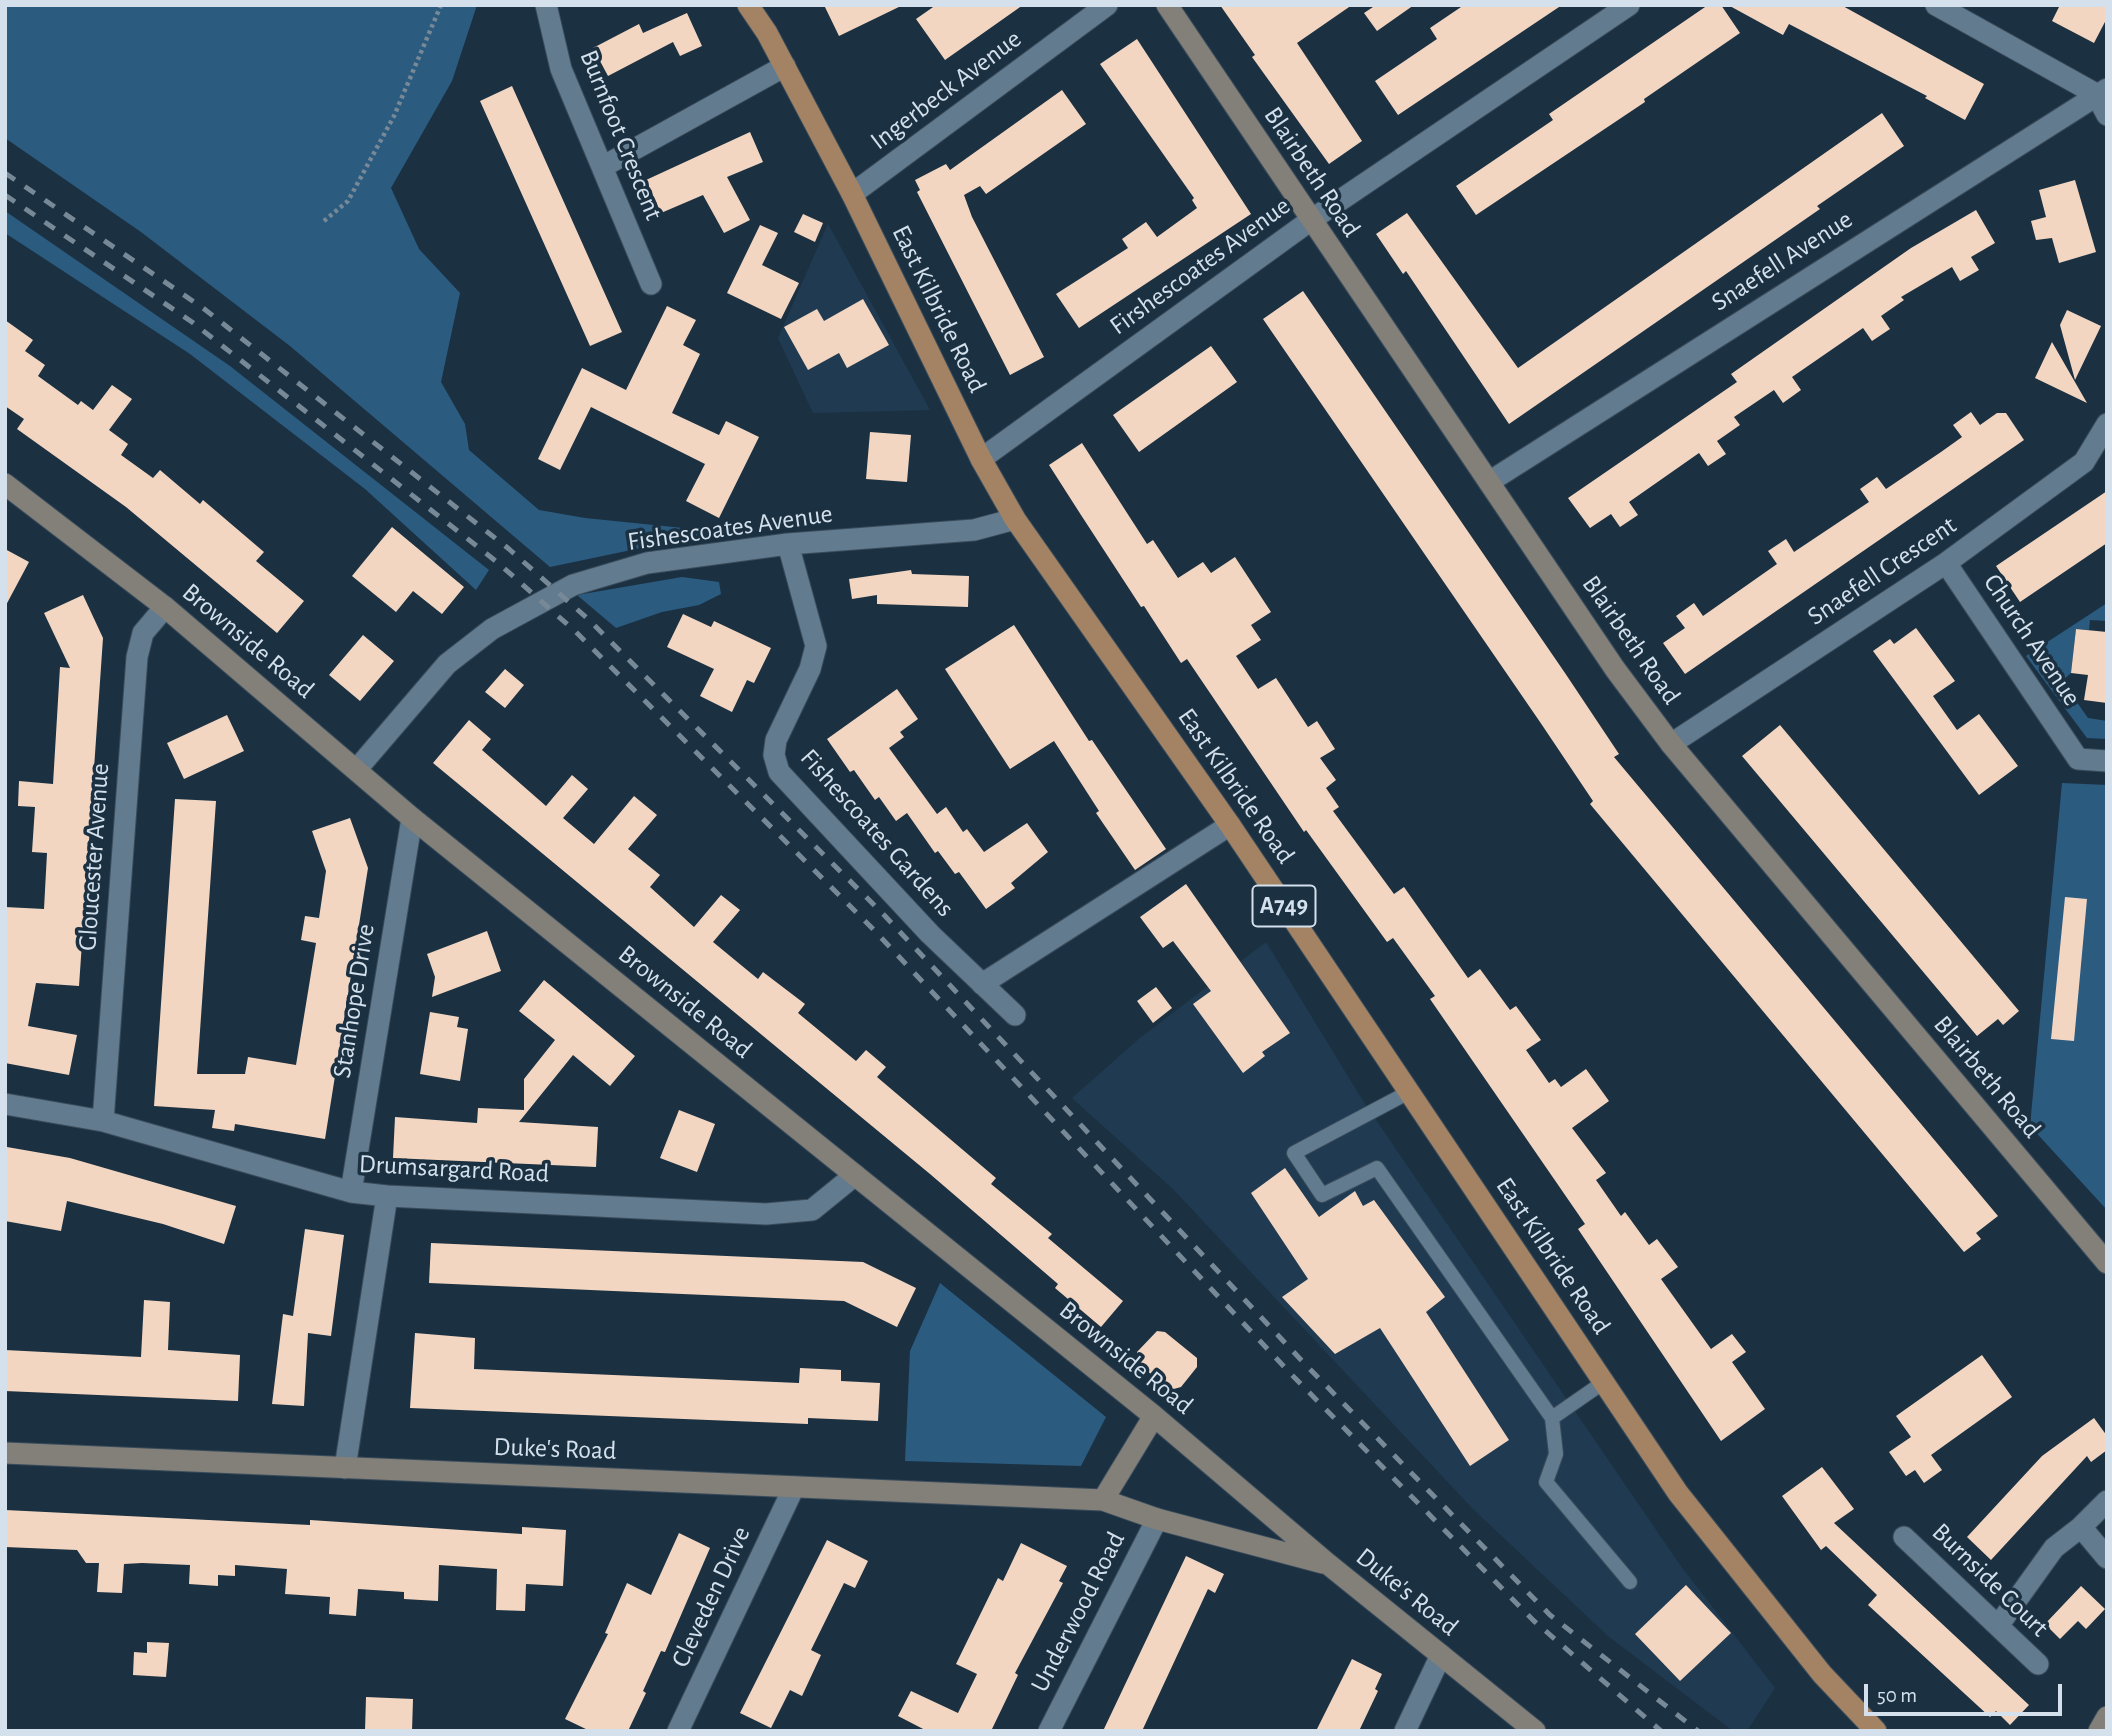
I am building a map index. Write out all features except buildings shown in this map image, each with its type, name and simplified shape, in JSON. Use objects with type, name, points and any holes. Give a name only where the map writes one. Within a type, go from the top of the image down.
[{"type":"main road","name":"East Kilbride Road","points":[[748,5],[768,33],[852,194],[981,459],[1015,519],[1230,825],[1678,1493],[1822,1674],[1876,1731]]},
{"type":"main road","name":"East Kilbride Road","points":[[759,5],[768,33]]},
{"type":"street","name":"Burnfoot Crescent","points":[[546,5],[561,69],[604,166],[651,284]]},
{"type":"street","name":"Ingerbeck Avenue","points":[[852,194],[1107,5]]},
{"type":"street","name":"Blairbeth Road","points":[[1167,5],[1615,668],[1671,744],[2107,1263]]},
{"type":"street","name":"Firshescoates Avenue","points":[[981,459],[1311,220],[1629,5]]},
{"type":"street","points":[[1936,5],[2101,91],[2107,115]]},
{"type":"street","points":[[604,166],[785,66]]},
{"type":"street","name":"Snaefell Avenue","points":[[1489,482],[2101,91]]},
{"type":"street","name":"Snaefell Crescent","points":[[1671,744],[1947,563],[2084,462],[2107,424]]},
{"type":"street","name":"Brownside Road","points":[[5,484],[165,607],[412,818],[1154,1416],[1328,1564]]},
{"type":"street","name":"Fishescoates Avenue","points":[[357,769],[447,664],[492,629],[573,585],[648,563],[788,544],[974,530],[1015,519]]},
{"type":"street","name":"Fishescoates Gardens","points":[[788,544],[816,646],[810,670],[776,740],[774,755],[779,772],[930,934],[1015,1015]]},
{"type":"street","name":"Church Avenue","points":[[1947,563],[2078,759],[2107,761]]},
{"type":"street","name":"Gloucester Avenue","points":[[103,1121],[136,657],[143,633],[165,607]]},
{"type":"street","name":"Stanhope Drive","points":[[351,1192],[412,818]]},
{"type":"street","points":[[982,984],[1230,825]]},
{"type":"street","name":"Drumsargard Road","points":[[5,1104],[103,1121],[351,1192],[387,1196],[766,1214],[812,1210],[855,1175]]},
{"type":"street","points":[[345,1468],[387,1196]]},
{"type":"street","points":[[1103,1500],[1154,1416]]},
{"type":"street","name":"Duke's Road","points":[[5,1453],[1103,1500],[1157,1519],[1328,1564],[1535,1731]]},
{"type":"street","name":"Cleveden Drive","points":[[678,1731],[793,1487]]},
{"type":"street","points":[[1998,1626],[2054,1548],[2081,1527],[2107,1501]]},
{"type":"street","name":"Underwood Road","points":[[1049,1731],[1157,1519]]},
{"type":"street","points":[[2081,1527],[2107,1558]]},
{"type":"street","name":"Burnside Court","points":[[1904,1537],[2038,1664]]},
{"type":"street","points":[[1405,1731],[1441,1655]]},
{"type":"street","points":[[2099,1731],[2107,1717]]},
{"type":"lane","points":[[1409,1092],[1294,1153],[1322,1195],[1377,1168],[1552,1418],[1556,1454],[1546,1482],[1630,1582]]},
{"type":"lane","points":[[1552,1418],[1604,1382]]},
{"type":"path","points":[[324,221],[348,201],[394,116],[441,5]]},
{"type":"shaded area","points":[[5,5],[477,5],[452,81],[391,188],[419,249],[460,293],[441,382],[465,424],[469,450],[539,510],[585,518],[693,529],[703,535],[550,567],[290,346],[141,232],[5,138]]},
{"type":"shaded area","points":[[5,211],[230,366],[489,570],[476,590],[365,489],[190,354],[5,233]]},
{"type":"shaded area","points":[[828,224],[930,410],[813,413],[778,338]]},
{"type":"shaded area","points":[[682,577],[719,582],[721,594],[699,605],[662,612],[616,628],[577,595]]},
{"type":"shaded area","points":[[2107,603],[2107,621],[2090,620],[2089,630],[2076,629],[2071,673],[2062,681],[2088,718],[2107,721],[2107,739],[2087,738],[2026,656]]},
{"type":"shaded area","points":[[2062,783],[2107,785],[2107,1210],[2030,1126]]},
{"type":"shaded area","points":[[1266,942],[1363,1101],[1680,1565],[1775,1688],[1747,1731],[1733,1731],[1608,1636],[1473,1509],[1173,1189],[1072,1098],[1140,1038]]},
{"type":"shaded area","points":[[940,1283],[1106,1417],[1081,1466],[905,1461],[910,1351]]},
{"type":"railway","points":[[5,173],[203,308],[509,549],[588,619],[885,916],[1302,1361],[1550,1615],[1698,1731]]},
{"type":"railway","points":[[5,195],[192,322],[497,562],[576,632],[873,929],[1290,1373],[1534,1621],[1661,1731]]}]
